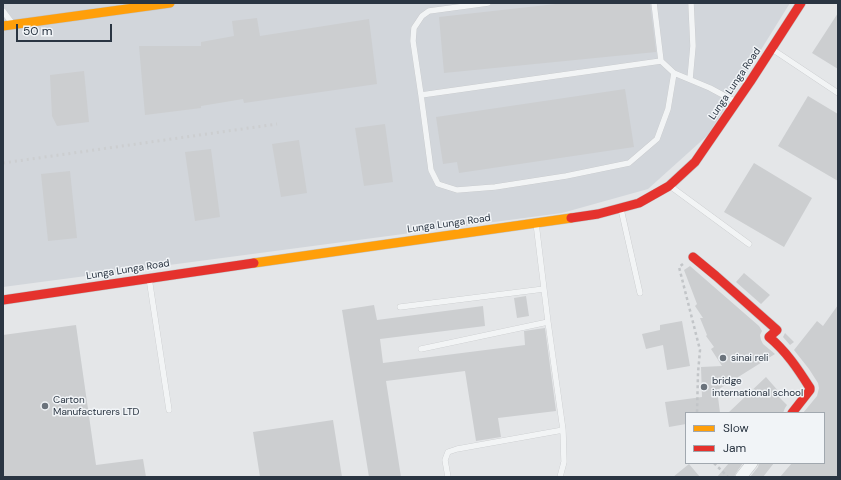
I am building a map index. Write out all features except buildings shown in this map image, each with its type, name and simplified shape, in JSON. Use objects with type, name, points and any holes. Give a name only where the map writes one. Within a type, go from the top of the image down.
[{"type":"main road","points":[[3,26],[170,3]]},
{"type":"main road","name":"Lunga Lunga Road","points":[[3,300],[598,214],[639,203],[669,186],[694,162],[736,102],[801,3]]},
{"type":"main road","points":[[693,257],[777,330],[769,337],[774,340],[790,359],[810,388],[793,412]]},
{"type":"street","points":[[741,477],[751,464]]},
{"type":"lane","points":[[488,3],[429,11],[422,16],[414,28],[413,41],[431,170],[438,184],[457,190],[495,187],[566,176],[629,163],[657,139],[668,109],[674,73]]},
{"type":"lane","points":[[654,3],[661,61],[674,73],[710,88],[736,102]]},
{"type":"lane","points":[[690,79],[693,46],[691,3]]},
{"type":"lane","points":[[3,11],[14,24]]},
{"type":"lane","points":[[771,49],[838,93]]},
{"type":"lane","points":[[421,95],[661,61]]},
{"type":"lane","points":[[669,186],[749,244]]},
{"type":"lane","points":[[621,208],[640,293]]},
{"type":"lane","points":[[536,223],[563,430],[564,462],[560,477]]},
{"type":"lane","points":[[149,278],[170,410]]},
{"type":"lane","points":[[400,307],[544,289]]},
{"type":"lane","points":[[421,349],[548,322]]},
{"type":"lane","points":[[448,477],[445,460],[448,452],[457,449],[563,430]]},
{"type":"path","points":[[693,257],[679,267],[700,350],[697,412]]},
{"type":"path","points":[[715,464],[728,477]]},
{"type":"shaded area","points":[[3,3],[790,3],[708,135],[648,189],[562,213],[3,287]]},
{"type":"railway","points":[[3,163],[277,124]]},
{"type":"traffic: slow","points":[[3,26],[170,3]]},
{"type":"traffic: slow","points":[[254,263],[571,218]]},
{"type":"traffic: jam","points":[[571,218],[598,214],[639,203],[669,186],[695,162],[750,82],[801,3]]},
{"type":"traffic: jam","points":[[693,257],[777,330],[769,337],[786,354],[810,388],[793,412]]},
{"type":"traffic: jam","points":[[3,300],[254,263]]},
{"type":"place","name":"sinai reli","points":[[723,358]]},
{"type":"place","name":"bridge international school","points":[[704,387]]},
{"type":"place","name":"Carton Manufacturers LTD","points":[[45,406]]}]
